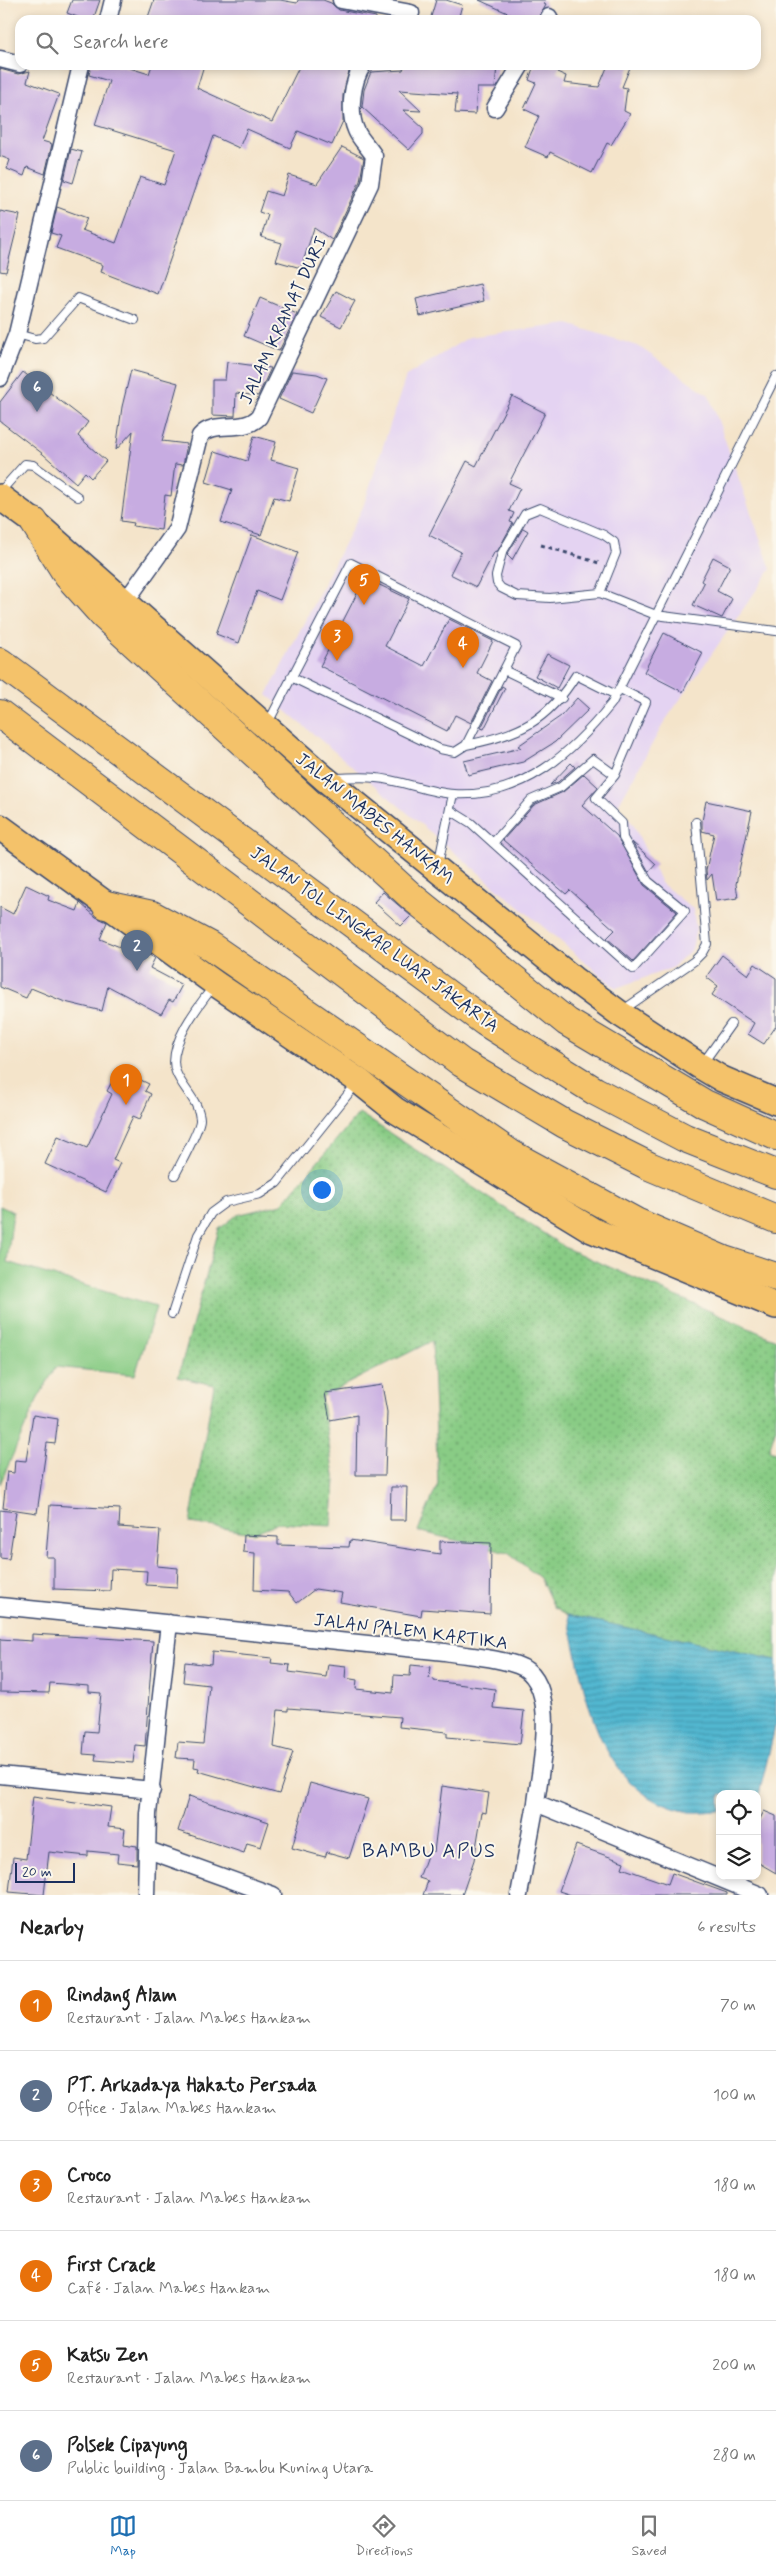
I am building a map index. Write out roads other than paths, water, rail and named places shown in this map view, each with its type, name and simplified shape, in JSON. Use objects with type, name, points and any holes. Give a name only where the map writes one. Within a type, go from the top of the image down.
[{"type":"highway","points":[[34,522],[68,576],[104,616],[412,897],[567,1022],[705,1104],[776,1136]]},
{"type":"highway","name":"JALAN TOL LINGKAR LUAR JAKARTA","points":[[0,662],[485,1022],[595,1091],[685,1138],[776,1174]]},
{"type":"highway","points":[[0,714],[462,1063],[565,1124],[648,1166],[776,1219]]},
{"type":"highway","points":[[106,905],[152,915],[210,946],[511,1154],[636,1222],[724,1260],[776,1277]]},
{"type":"main road","name":"JALAN MABES HANKAM","points":[[0,497],[34,522],[124,600],[324,778],[437,870],[619,1013],[722,1079],[776,1102]]},
{"type":"main road","points":[[0,827],[216,984],[358,1081],[395,1110],[592,1230],[776,1306]]},
{"type":"street","points":[[109,15],[113,0]]},
{"type":"street","points":[[341,0],[412,11]]},
{"type":"street","points":[[0,60],[15,63]]},
{"type":"street","points":[[0,378],[17,334],[80,70]]},
{"type":"street","name":"JALAM KRAMAT DURI","points":[[124,600],[133,591],[177,529],[200,436],[211,429],[246,426],[259,418],[370,184],[374,156],[355,129],[353,110],[354,87],[361,70]]},
{"type":"street","points":[[495,108],[515,70]]},
{"type":"street","name":"JALAN PALEM KARTIKA","points":[[0,1606],[445,1652],[518,1665],[532,1674],[536,1680],[546,1710],[536,1803],[519,1895]]},
{"type":"street","points":[[146,1895],[148,1820],[169,1622]]},
{"type":"street","points":[[0,1775],[152,1790]]},
{"type":"street","points":[[536,1803],[760,1895]]},
{"type":"street","points":[[148,1850],[273,1895]]},
{"type":"lane","points":[[17,334],[35,339],[43,338],[78,298],[135,320]]},
{"type":"lane","points":[[324,778],[376,778],[453,794],[493,790],[531,776],[554,764],[592,728],[618,692],[776,376]]},
{"type":"lane","points":[[0,492],[26,464],[33,465],[78,497]]},
{"type":"lane","points":[[600,593],[616,553],[614,542],[604,535],[540,508],[525,514],[502,553],[496,576],[497,583],[501,588],[517,596],[550,598],[600,593],[656,615],[776,631]]},
{"type":"lane","points":[[266,727],[351,563],[516,646],[466,745]]},
{"type":"lane","points":[[504,670],[562,698]]},
{"type":"lane","points":[[292,677],[440,749],[455,752],[466,745],[504,738],[537,719],[562,698],[576,676],[646,702],[615,775],[596,798],[622,823],[623,838],[648,882],[685,911],[633,969],[471,823],[450,810]]},
{"type":"lane","points":[[493,843],[531,800],[561,786],[593,759],[615,775]]},
{"type":"lane","points":[[437,870],[453,794]]},
{"type":"lane","points":[[619,1013],[694,961],[707,944],[696,822]]},
{"type":"lane","points":[[175,1175],[201,1121],[198,1108],[175,1070],[176,1046],[197,1007],[216,984]]},
{"type":"lane","points":[[700,1066],[731,1024]]},
{"type":"lane","points":[[172,1314],[198,1235],[211,1213],[226,1202],[260,1194],[277,1183],[358,1081]]},
{"type":"water","points":[[568,1615],[776,1660],[776,1723],[760,1790],[716,1790],[716,1811],[689,1812],[658,1801],[633,1784],[614,1762],[600,1735],[589,1706]]},
{"type":"place","name":"Polsek Cipayung","points":[[37,412]]},
{"type":"place","name":"Katsu Zen","points":[[364,605]]},
{"type":"place","name":"Croco","points":[[337,661]]},
{"type":"place","name":"First Crack","points":[[463,668]]},
{"type":"place","name":"PT. Arkadaya Hakato Persada","points":[[137,971]]},
{"type":"place","name":"Rindang Alam","points":[[126,1105]]},
{"type":"district","name":"BAMBU APUS","points":[[429,1850]]}]
